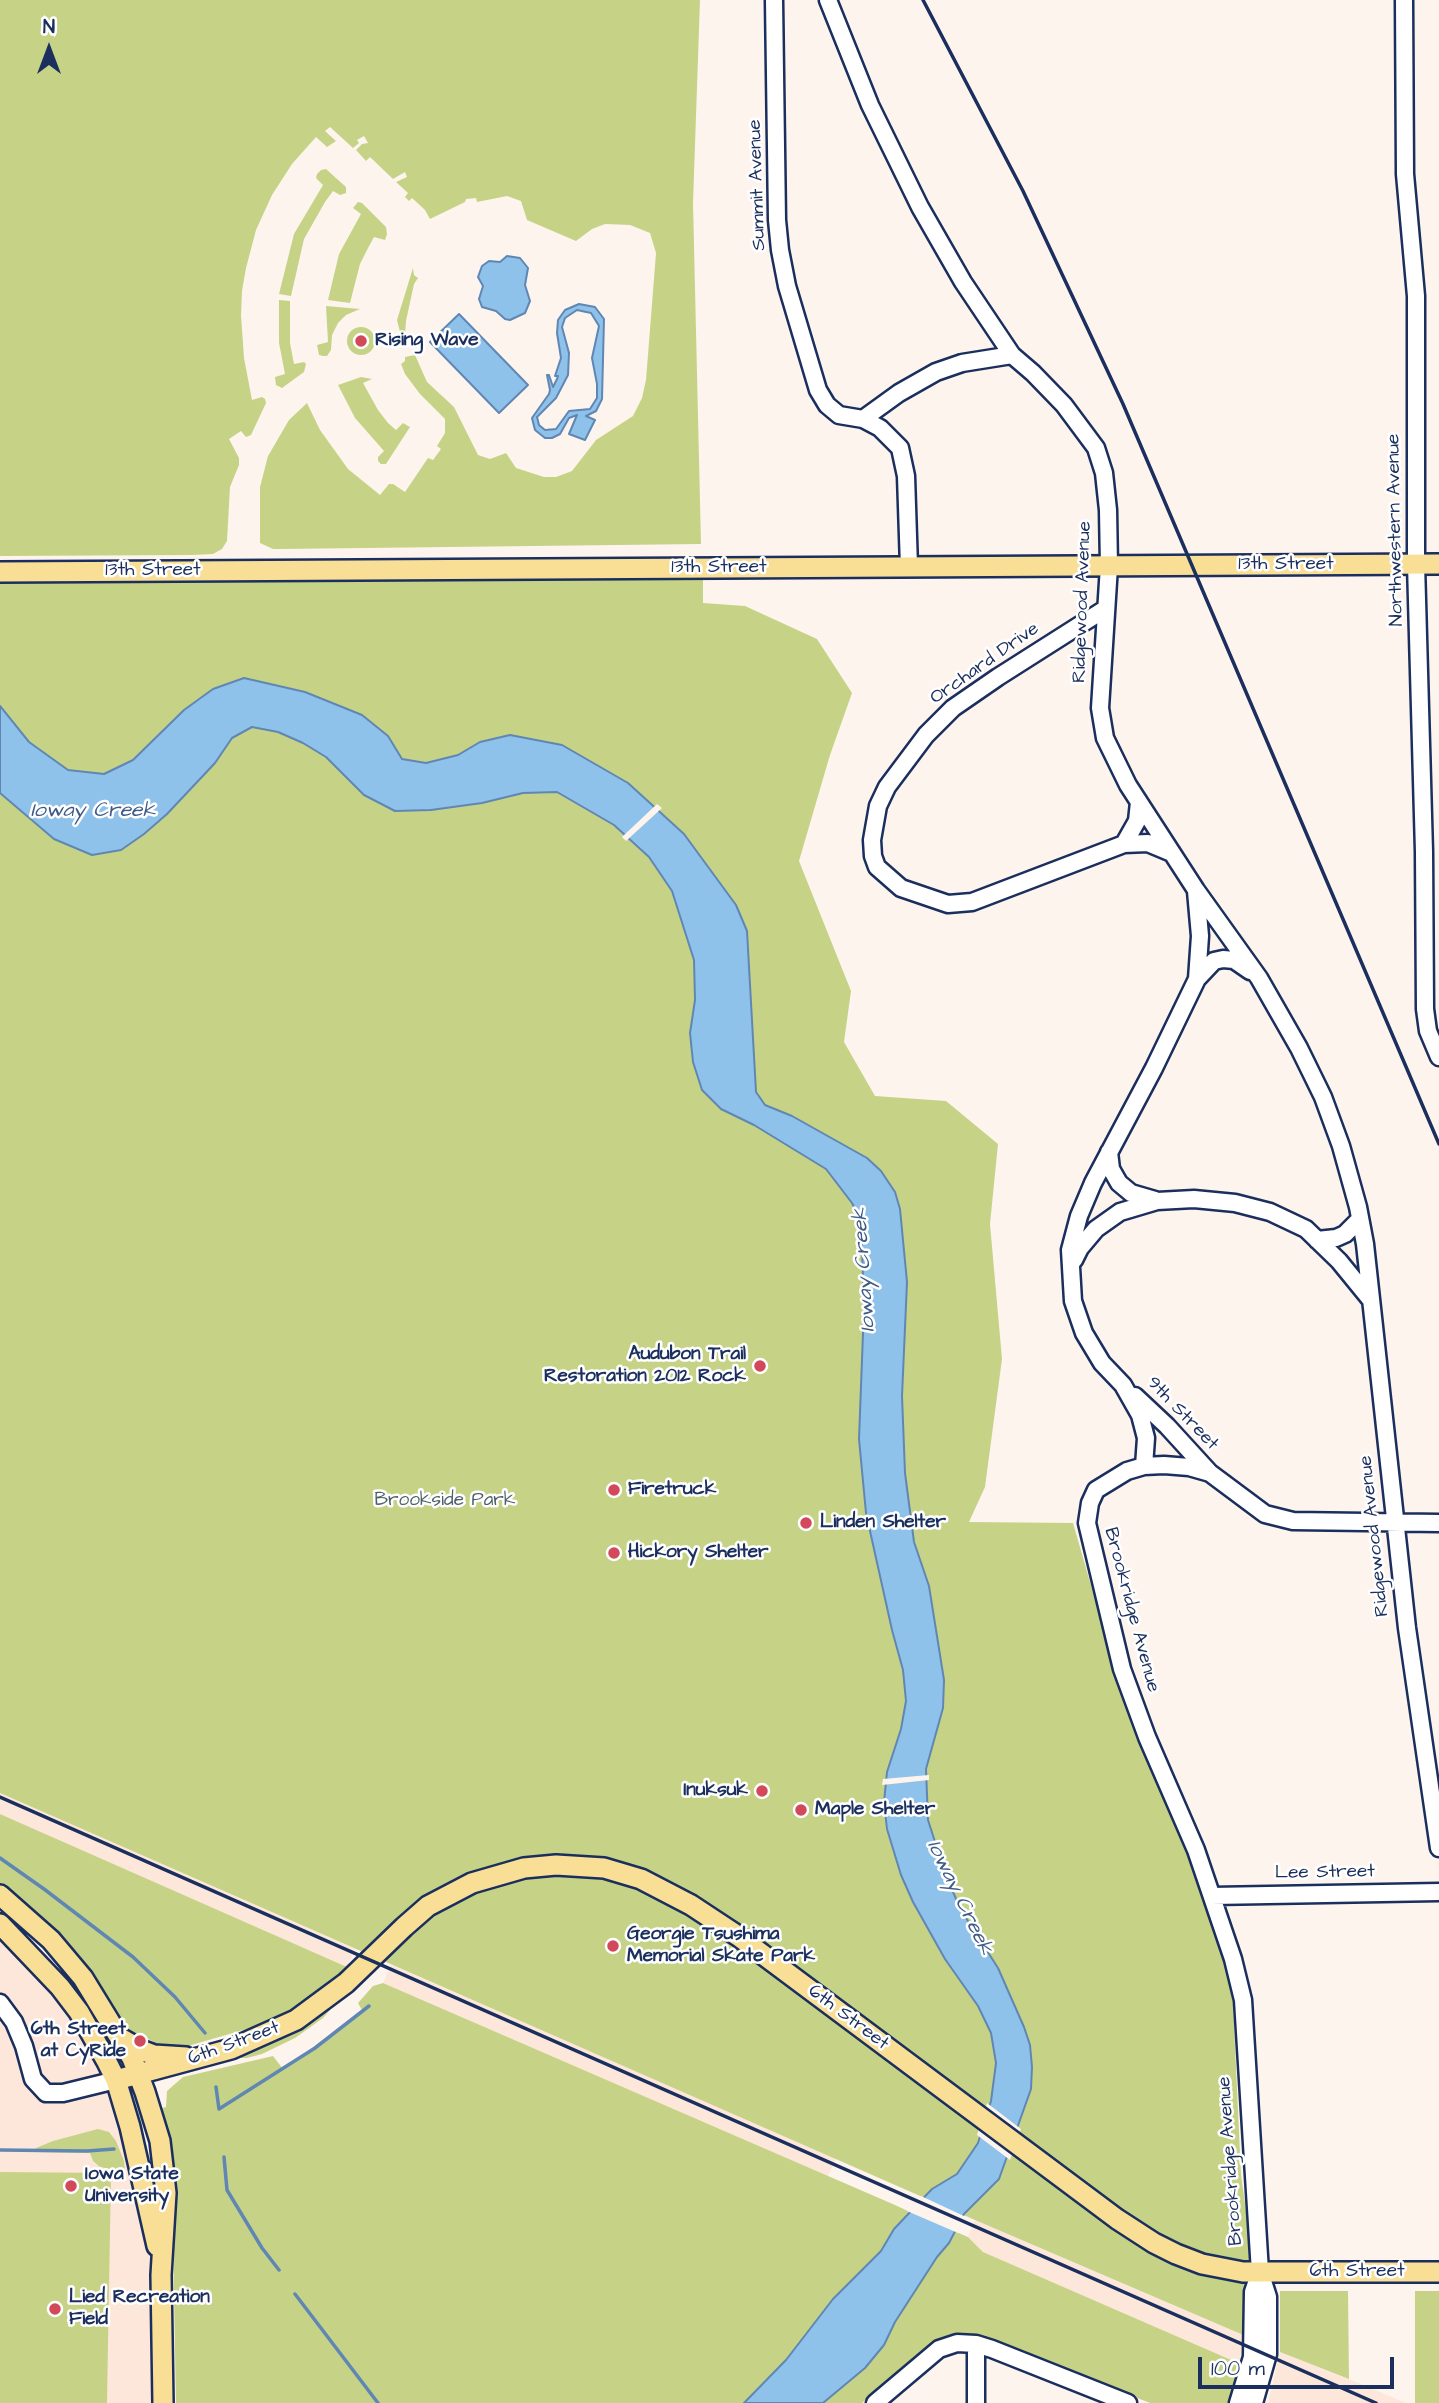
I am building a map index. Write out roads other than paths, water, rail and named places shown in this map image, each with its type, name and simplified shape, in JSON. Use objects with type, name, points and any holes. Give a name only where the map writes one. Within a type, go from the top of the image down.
[{"type":"main road","name":"13th Street","points":[[0,572],[1439,564]]},
{"type":"main road","name":"6th Street","points":[[116,2080],[253,2040],[296,2020],[346,1983],[429,1906],[472,1883],[524,1868],[556,1865],[615,1871],[664,1889],[738,1936],[1117,2219],[1176,2255],[1202,2264],[1240,2271],[1439,2272]]},
{"type":"main road","points":[[0,1895],[33,1922],[67,1958],[97,1999],[139,2074],[160,2141],[166,2204],[161,2275],[163,2403]]},
{"type":"main road","points":[[0,1924],[46,1971],[79,2012],[116,2080],[140,2164],[161,2275]]},
{"type":"main road","points":[[121,2039],[154,2054],[172,2057],[204,2056]]},
{"type":"street","name":"Summit Avenue","points":[[774,0],[778,220],[782,262],[818,390],[827,405],[839,415],[863,419],[880,428],[900,448],[906,476],[909,567]]},
{"type":"street","name":"Ridgewood Avenue","points":[[828,0],[870,105],[920,207],[963,282],[1012,355],[1064,405],[1096,448],[1104,474],[1109,566],[1100,708],[1111,750],[1139,802],[1196,890],[1259,978],[1299,1048],[1341,1146],[1360,1219],[1407,1628],[1439,1848]]},
{"type":"street","name":"Northwestern Avenue","points":[[1404,0],[1405,174],[1416,296],[1416,564],[1432,852],[1425,1009],[1428,1031],[1439,1057]]},
{"type":"street","points":[[863,419],[899,393],[936,372],[962,363],[1012,355]]},
{"type":"street","name":"Orchard Drive","points":[[1105,610],[953,708],[926,736],[887,787],[878,806],[872,840],[877,867],[901,888],[948,904],[989,897],[1124,844],[1148,843],[1173,854]]},
{"type":"street","points":[[1124,844],[1137,821],[1139,802]]},
{"type":"street","points":[[1196,890],[1200,936],[1197,979]]},
{"type":"street","points":[[1144,1465],[1146,1438],[1140,1415],[1124,1385],[1102,1363],[1084,1333],[1073,1301],[1070,1251],[1079,1216],[1197,979],[1214,961],[1223,959],[1234,960],[1259,978]]},
{"type":"street","points":[[1109,1152],[1111,1169],[1119,1183],[1131,1194],[1157,1201]]},
{"type":"street","points":[[1070,1269],[1080,1248],[1096,1229],[1120,1212],[1157,1201],[1194,1199],[1235,1203],[1270,1212],[1306,1229],[1339,1261],[1370,1299]]},
{"type":"street","points":[[1317,1240],[1345,1234],[1360,1219]]},
{"type":"street","name":"9th Street","points":[[1124,1385],[1210,1473],[1265,1514],[1293,1521],[1439,1523]]},
{"type":"street","name":"9th Street","points":[[1144,1465],[1189,1468],[1210,1473]]},
{"type":"street","name":"Brookridge Avenue","points":[[1144,1465],[1127,1471],[1096,1490],[1090,1503],[1087,1523],[1101,1591],[1122,1668],[1147,1737],[1196,1850],[1233,1959],[1243,2000],[1260,2272],[1268,2297],[1268,2354],[1254,2403]]},
{"type":"street","name":"Lee Street","points":[[1212,1896],[1439,1892]]},
{"type":"street","points":[[0,2003],[14,2022],[33,2079],[46,2093],[63,2093],[116,2080]]},
{"type":"street","points":[[1238,2403],[1252,2357],[1253,2292],[1260,2272]]},
{"type":"street","points":[[875,2403],[939,2349],[957,2343],[975,2344],[1128,2403]]},
{"type":"street","points":[[975,2344],[976,2403]]},
{"type":"water","points":[[507,256],[520,258],[528,268],[525,285],[530,301],[525,313],[510,320],[496,311],[482,307],[479,299],[483,286],[478,277],[482,266],[489,261],[500,262]]},
{"type":"water","points":[[579,304],[595,307],[604,319],[602,399],[596,411],[586,416],[595,420],[585,440],[569,434],[577,415],[569,418],[560,434],[552,438],[545,438],[535,430],[532,418],[549,394],[547,375],[553,387],[558,376],[555,376],[561,358],[558,320],[565,310]],"holes":[[[577,310],[591,313],[599,326],[592,358],[597,398],[590,409],[569,411],[556,429],[545,430],[539,425],[537,417],[556,398],[568,375],[569,353],[562,327],[565,318]]]},
{"type":"water","points":[[459,314],[528,385],[499,413],[430,342]]},
{"type":"water","name":"Ioway Creek","points":[[244,678],[305,692],[362,715],[388,736],[402,759],[426,763],[458,755],[480,742],[510,735],[562,745],[628,783],[684,834],[736,905],[747,931],[756,1092],[765,1105],[792,1116],[867,1158],[881,1171],[895,1192],[900,1209],[907,1282],[902,1396],[905,1473],[914,1542],[929,1586],[944,1680],[943,1708],[926,1769],[928,1820],[946,1876],[961,1910],[998,1968],[1024,2027],[1030,2045],[1031,2089],[999,2179],[964,2214],[949,2243],[895,2322],[884,2345],[865,2368],[823,2403],[744,2403],[786,2360],[833,2299],[881,2251],[894,2229],[932,2189],[957,2174],[978,2143],[991,2101],[996,2063],[991,2033],[978,2006],[945,1959],[913,1902],[901,1875],[887,1829],[884,1802],[887,1772],[901,1729],[906,1701],[903,1670],[866,1513],[859,1439],[864,1307],[861,1220],[852,1203],[826,1169],[754,1125],[721,1109],[702,1090],[693,1062],[690,1033],[695,1000],[694,960],[672,891],[649,857],[614,825],[557,792],[523,793],[482,803],[431,810],[395,811],[364,795],[326,757],[303,743],[278,732],[252,727],[232,738],[215,763],[167,814],[121,850],[92,855],[54,839],[0,793],[0,706],[29,742],[68,770],[104,774],[133,760],[184,710],[213,689]]},
{"type":"waterway","points":[[0,1858],[133,1957],[175,1997],[205,2033]]},
{"type":"waterway","points":[[216,2087],[219,2109],[315,2048],[369,2006]]},
{"type":"waterway","points":[[0,2150],[114,2149]]},
{"type":"waterway","points":[[224,2157],[227,2190],[262,2248],[279,2270]]},
{"type":"waterway","points":[[295,2294],[378,2403]]},
{"type":"railway","points":[[923,0],[1023,191],[1123,404],[1439,1144]]},
{"type":"railway","points":[[0,1797],[1376,2403]]},
{"type":"place","name":"Rising Wave","points":[[361,341]]},
{"type":"place","name":"Audubon Trail Restoration 2012 Rock","points":[[760,1366]]},
{"type":"place","name":"Firetruck","points":[[614,1490]]},
{"type":"place","name":"Linden Shelter","points":[[806,1523]]},
{"type":"place","name":"Hickory Shelter","points":[[614,1553]]},
{"type":"place","name":"Inuksuk","points":[[762,1791]]},
{"type":"place","name":"Maple Shelter","points":[[801,1810]]},
{"type":"place","name":"Georgie Tsushima Memorial Skate Park","points":[[613,1946]]},
{"type":"place","name":"6th Street at CyRide","points":[[140,2041]]},
{"type":"place","name":"Iowa State University","points":[[71,2186]]},
{"type":"place","name":"Lied Recreation Field","points":[[55,2309]]},
{"type":"park label","name":"Brookside Park","points":[[445,1501]]}]
